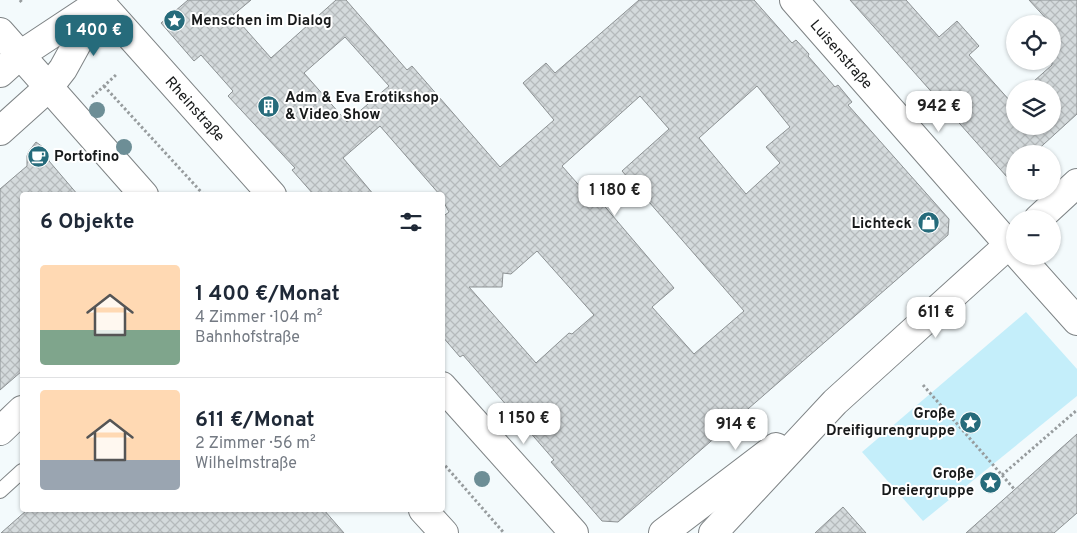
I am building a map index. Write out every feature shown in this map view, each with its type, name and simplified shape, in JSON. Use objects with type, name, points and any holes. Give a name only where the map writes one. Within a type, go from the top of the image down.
[{"type":"main road","name":"Luisenstraße","points":[[794,0],[1006,238]]},
{"type":"main road","points":[[0,73],[20,55],[100,1]]},
{"type":"main road","points":[[0,131],[49,87],[62,69],[100,1]]},
{"type":"main road","name":"Rheinstraße","points":[[100,1],[269,192]]},
{"type":"main road","points":[[0,32],[141,192]]},
{"type":"main road","points":[[1048,210],[1077,184]]},
{"type":"main road","points":[[662,533],[835,402],[1006,256]]},
{"type":"main road","name":"Luisenstraße","points":[[1029,265],[1077,321]]},
{"type":"main road","points":[[445,389],[574,533]]},
{"type":"main road","points":[[713,533],[835,402]]},
{"type":"main road","points":[[0,431],[20,412]]},
{"type":"main road","points":[[425,512],[444,533]]},
{"type":"lane","points":[[0,491],[20,473]]},
{"type":"path","points":[[20,0],[23,4]]},
{"type":"path","points":[[87,102],[117,74]]},
{"type":"path","points":[[104,86],[201,192]]},
{"type":"path","points":[[923,385],[1015,490]]},
{"type":"path","points":[[1002,475],[1077,410]]},
{"type":"path","points":[[445,465],[504,533]]},
{"type":"shaded area","points":[[1026,312],[1077,369],[1077,396],[923,521],[862,452]]},
{"type":"building","points":[[188,0],[251,0],[233,15],[271,58],[336,0],[346,0],[407,70],[412,66],[500,167],[554,120],[523,83],[546,63],[555,73],[639,0],[754,0],[792,43],[796,40],[835,87],[838,85],[852,102],[848,105],[949,219],[948,235],[618,522],[602,521],[551,462],[554,460],[463,355],[460,357],[445,340],[445,215],[449,212],[445,205],[445,192],[437,192],[380,126],[343,158],[371,192],[311,192],[292,170],[295,168],[228,96],[233,91],[201,55],[194,61],[161,23]],"holes":[[[345,37],[389,86],[347,122],[304,73]],[[757,86],[790,127],[766,147],[780,163],[746,194],[699,138]],[[640,96],[669,129],[622,171],[744,311],[694,354],[652,307],[674,288],[595,195],[591,199],[562,166]],[[537,251],[594,315],[572,334],[569,333],[536,363],[469,287],[502,287],[503,273],[511,274]]]},
{"type":"building","points":[[850,0],[906,0],[939,37],[957,21],[979,46],[969,55],[1006,96],[1006,135],[1054,135],[1043,145],[1006,145],[1006,176]]},
{"type":"building","points":[[1029,0],[1077,0],[1077,114],[1061,129],[1061,80],[1035,80],[1046,70],[1061,70],[1061,15],[1043,15]]},
{"type":"building","points":[[36,142],[47,150],[49,161],[75,192],[20,192],[20,373],[0,390],[0,189],[27,166],[29,151]]},
{"type":"building","points":[[1077,434],[1077,513],[1054,533],[966,533]]},
{"type":"building","points":[[843,507],[866,533],[815,533]]},
{"type":"building","points":[[25,512],[326,512],[344,533],[1,533]]},
{"type":"place","name":"Menschen im Dialog","points":[[175,20]]},
{"type":"place","name":"Adm & Eva Erotikshop & Video Show","points":[[269,106]]},
{"type":"place","name":"Portofino","points":[[38,156]]},
{"type":"place","name":"Lichteck","points":[[928,223]]},
{"type":"place","name":"Große Dreifigurengruppe","points":[[971,422]]},
{"type":"place","name":"Große Dreiergruppe","points":[[990,482]]}]
